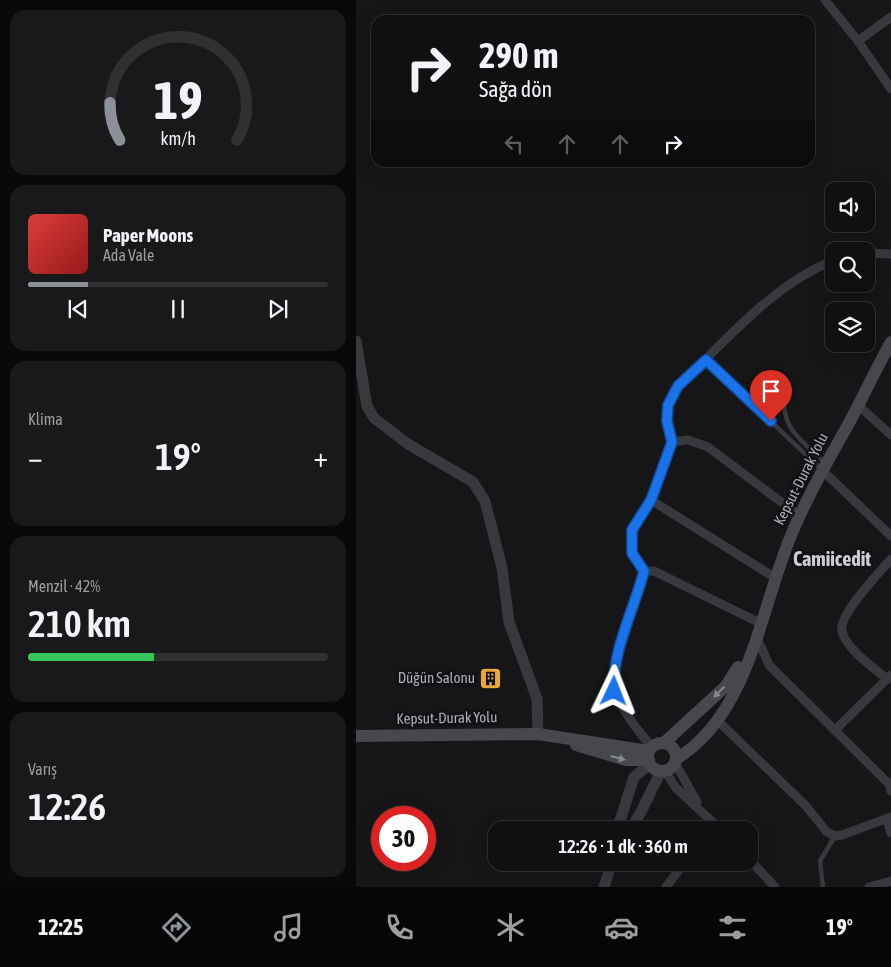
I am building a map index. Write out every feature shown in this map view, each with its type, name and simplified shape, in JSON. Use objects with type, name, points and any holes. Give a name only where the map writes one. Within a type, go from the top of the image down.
[{"type":"main road","name":"Kepsut-Durak Yolu","points":[[356,736],[538,734],[626,760],[660,759],[693,749],[729,704],[757,638],[789,539],[824,467],[891,342]]},
{"type":"main road","name":"Kepsut-Durak Yolu","points":[[660,759],[726,686],[757,638]]},
{"type":"street","points":[[825,0],[858,41],[891,88]]},
{"type":"street","points":[[858,41],[891,17]]},
{"type":"street","points":[[875,253],[891,254]]},
{"type":"street","points":[[644,571],[632,553],[632,530],[651,500],[672,442],[667,421],[668,405],[678,386],[782,288],[813,268],[825,263]]},
{"type":"street","points":[[356,341],[367,406],[374,418],[408,444],[473,482],[485,501],[502,568],[510,622],[537,699],[538,734]]},
{"type":"street","points":[[858,406],[891,434]]},
{"type":"street","points":[[672,442],[688,440],[708,447],[800,516]]},
{"type":"street","points":[[824,467],[891,536]]},
{"type":"street","points":[[651,500],[777,579]]},
{"type":"street","points":[[835,730],[889,677],[857,653],[846,640],[841,630],[843,618],[891,559]]},
{"type":"street","points":[[644,571],[654,571],[762,624]]},
{"type":"street","points":[[644,571],[613,674],[614,691],[635,727],[660,759],[676,788],[711,821]]},
{"type":"street","points":[[757,638],[769,665],[889,784],[891,791]]},
{"type":"street","points":[[717,720],[805,805],[822,827],[835,836],[854,832],[889,818],[891,833]]},
{"type":"street","points":[[620,821],[634,777],[660,759]]},
{"type":"street","points":[[636,821],[641,812],[660,759]]},
{"type":"street","points":[[758,869],[775,887]]},
{"type":"street","points":[[604,887],[609,871]]},
{"type":"street","points":[[666,887],[678,871]]},
{"type":"street","points":[[869,887],[891,881]]},
{"type":"lane","points":[[706,360],[824,467]]},
{"type":"lane","points":[[774,392],[786,406],[788,423],[793,431],[824,467]]},
{"type":"lane","points":[[823,887],[820,862],[835,836]]},
{"type":"place","name":"Düğün Salonu","points":[[491,678]]},
{"type":"district","name":"Camiicedit","points":[[832,559]]},
{"type":"route","points":[[614,691],[613,674],[644,571],[632,553],[632,530],[651,500],[672,442],[667,421],[668,405],[678,386],[706,360],[771,421]]}]
